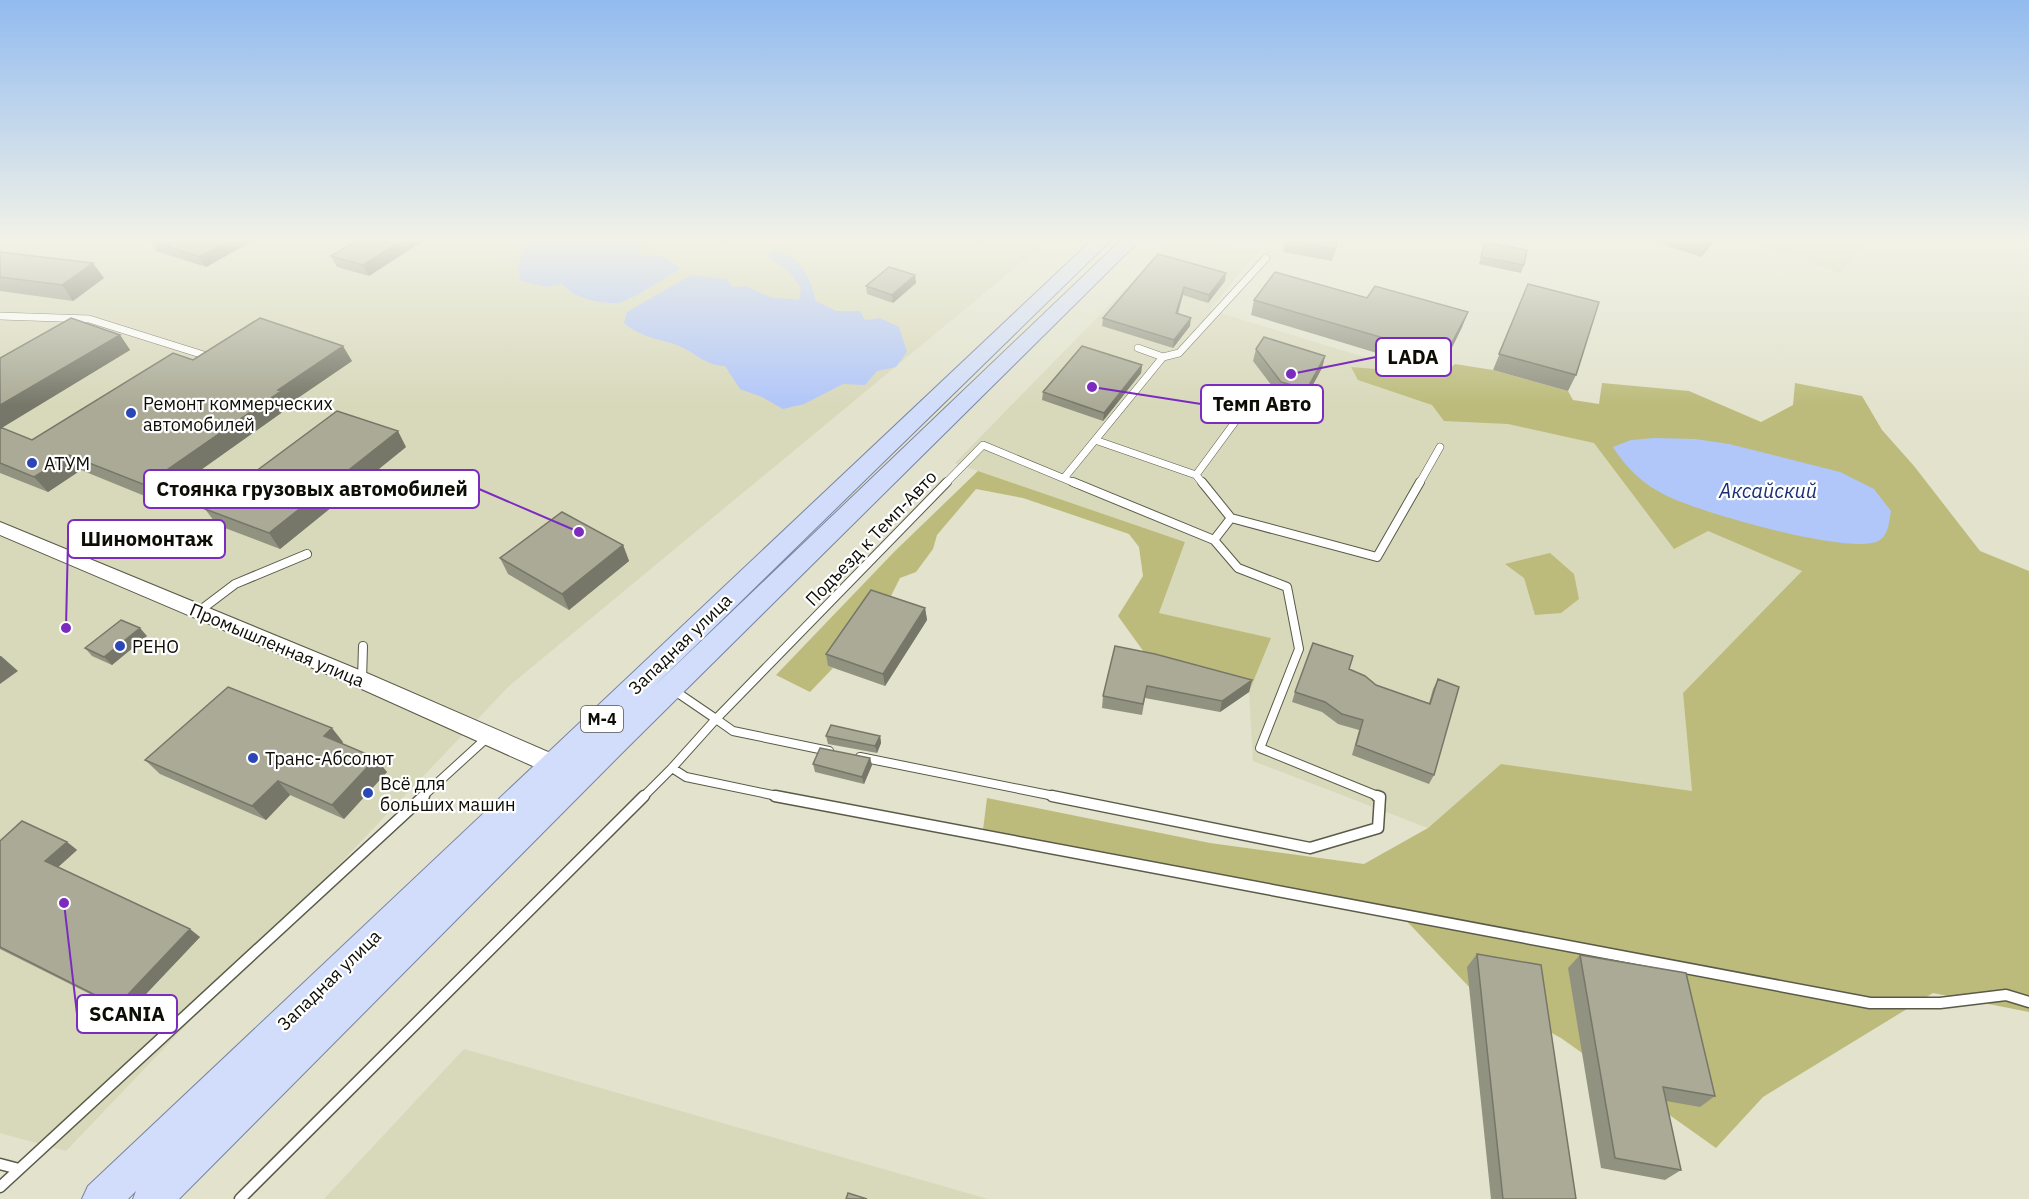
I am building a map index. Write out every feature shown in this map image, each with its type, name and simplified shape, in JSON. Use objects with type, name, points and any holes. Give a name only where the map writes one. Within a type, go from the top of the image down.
[{"type":"main road","name":"Западная улица","points":[[101,1199],[1045,295]]},
{"type":"main road","name":"Западная улица","points":[[152,1199],[1075,295]]},
{"type":"street","name":"Промышленная улица","points":[[0,528],[362,680],[554,765]]},
{"type":"lane","points":[[1138,348],[1163,357],[1179,353],[1232,295]]},
{"type":"lane","points":[[0,316],[89,319],[210,357]]},
{"type":"lane","points":[[1064,478],[1163,357]]},
{"type":"lane","points":[[1196,476],[1257,392]]},
{"type":"lane","points":[[1095,440],[1196,476],[1231,518],[1377,557],[1440,447]]},
{"type":"lane","name":"Подъезд к Темп-Авто","points":[[716,719],[983,445],[1214,540]]},
{"type":"lane","points":[[848,754],[1310,848],[1378,828],[1380,797],[1260,748],[1299,649],[1287,587],[1238,568],[1214,540],[1231,518]]},
{"type":"lane","points":[[198,612],[235,584],[308,554]]},
{"type":"lane","points":[[362,680],[363,646]]},
{"type":"lane","points":[[671,689],[733,731],[837,752]]},
{"type":"lane","points":[[240,1199],[672,768],[716,719]]},
{"type":"lane","points":[[0,1187],[490,735]]},
{"type":"lane","points":[[672,768],[686,777],[744,790],[1870,1003],[1940,1003],[2006,995],[2029,1002]]},
{"type":"lane","points":[[0,1164],[19,1169]]},
{"type":"shaded area","points":[[0,295],[982,295],[509,686],[66,1151],[0,1133]]},
{"type":"shaded area","points":[[1119,295],[1222,295],[1210,310],[1588,425],[1708,531],[1802,571],[1683,693],[1692,791],[1501,764],[1428,828],[1253,761],[1249,692],[1271,638],[1159,613],[1185,542],[955,463]]},
{"type":"shaded area","points":[[1455,364],[1493,370],[1568,391],[1573,400],[1599,404],[1602,383],[1689,391],[1761,422],[1793,405],[1795,383],[1862,396],[1882,430],[1914,466],[1980,551],[2029,571],[2029,1012],[1933,993],[1763,1097],[1716,1148],[1561,1038],[1472,990],[1400,914],[983,830],[987,798],[1210,843],[1364,864],[1428,828],[1501,764],[1692,791],[1683,693],[1802,571],[1708,531],[1674,549],[1594,443],[1508,424],[1444,421],[1432,405],[1358,380],[1351,367],[1442,374]]},
{"type":"shaded area","points":[[978,471],[1185,542],[1159,613],[1271,638],[1249,692],[1154,666],[1118,616],[1143,576],[1139,547],[1129,534],[1023,498],[976,489],[937,535],[933,549],[916,572],[900,578],[886,606],[828,666],[833,668],[810,692],[776,675],[895,551]]},
{"type":"shaded area","points":[[1550,553],[1574,574],[1579,599],[1561,613],[1535,615],[1524,578],[1505,564]]},
{"type":"shaded area","points":[[464,1049],[988,1199],[324,1199]]},
{"type":"water","points":[[578,295],[636,295],[618,303],[595,301]]},
{"type":"water","points":[[656,295],[766,295],[799,300],[800,295],[814,295],[816,301],[836,311],[860,311],[865,320],[880,318],[899,327],[907,352],[896,367],[877,371],[865,385],[843,384],[804,404],[783,409],[762,397],[740,389],[725,366],[712,364],[686,349],[644,335],[624,323],[627,312]]},
{"type":"water","name":"Аксайский","points":[[1695,439],[1729,444],[1840,472],[1874,489],[1891,511],[1887,531],[1880,540],[1865,544],[1840,543],[1775,530],[1684,503],[1659,492],[1643,481],[1630,469],[1613,447],[1631,440]]},
{"type":"building","points":[[1123,295],[1182,295],[1176,313],[1191,318],[1174,340],[1103,318]]},
{"type":"building","points":[[1258,295],[1356,295],[1367,298],[1369,295],[1407,295],[1468,312],[1445,356],[1254,300]]},
{"type":"building","points":[[1523,295],[1571,295],[1599,302],[1576,375],[1499,354]]},
{"type":"building","points":[[71,318],[120,335],[0,405],[0,358]]},
{"type":"building","points":[[260,318],[343,346],[145,485],[69,455],[34,477],[0,463],[0,427],[32,440],[173,353],[193,360]]},
{"type":"building","points":[[1264,337],[1325,356],[1307,389],[1281,382],[1256,349]]},
{"type":"building","points":[[1082,346],[1142,365],[1104,413],[1043,392]]},
{"type":"building","points":[[337,411],[398,431],[269,533],[205,509]]},
{"type":"building","points":[[562,512],[623,545],[562,594],[500,558]]},
{"type":"building","points":[[871,590],[925,608],[883,674],[826,654]]},
{"type":"building","points":[[121,620],[140,628],[104,657],[85,648]]},
{"type":"building","points":[[1313,643],[1353,656],[1349,669],[1365,676],[1376,685],[1430,704],[1438,679],[1459,687],[1434,775],[1356,745],[1363,720],[1342,714],[1325,702],[1295,692]]},
{"type":"building","points":[[1115,646],[1155,654],[1252,680],[1222,701],[1147,686],[1143,704],[1103,696]]},
{"type":"building","name":"Транс-Абсолют","points":[[228,687],[332,728],[324,736],[376,758],[332,805],[278,781],[252,806],[145,760]]},
{"type":"building","points":[[831,725],[880,736],[875,746],[826,736]]},
{"type":"building","points":[[820,748],[870,758],[862,777],[813,764]]},
{"type":"building","points":[[22,821],[67,842],[45,861],[190,929],[117,1006],[0,947],[0,841]]},
{"type":"building","points":[[1477,954],[1541,965],[1576,1199],[1503,1199]]},
{"type":"building","points":[[1580,955],[1686,973],[1715,1096],[1663,1087],[1681,1170],[1615,1158]]},
{"type":"building","points":[[848,1193],[867,1199],[846,1199]]},
{"type":"place","name":"LADA","points":[[1291,374]]},
{"type":"place","name":"Темп Авто","points":[[1092,387]]},
{"type":"place","name":"Ремонт коммерческих автомобилей","points":[[131,413]]},
{"type":"place","name":"АТУМ","points":[[32,463]]},
{"type":"place","name":"Стоянка грузовых автомобилей","points":[[579,532]]},
{"type":"place","name":"Шиномонтаж","points":[[66,628]]},
{"type":"place","name":"РЕНО","points":[[120,646]]},
{"type":"place","name":"Транс-Абсолют","points":[[253,758]]},
{"type":"place","name":"Всё для больших машин","points":[[368,793]]},
{"type":"place","name":"SCANIA","points":[[64,903]]}]
